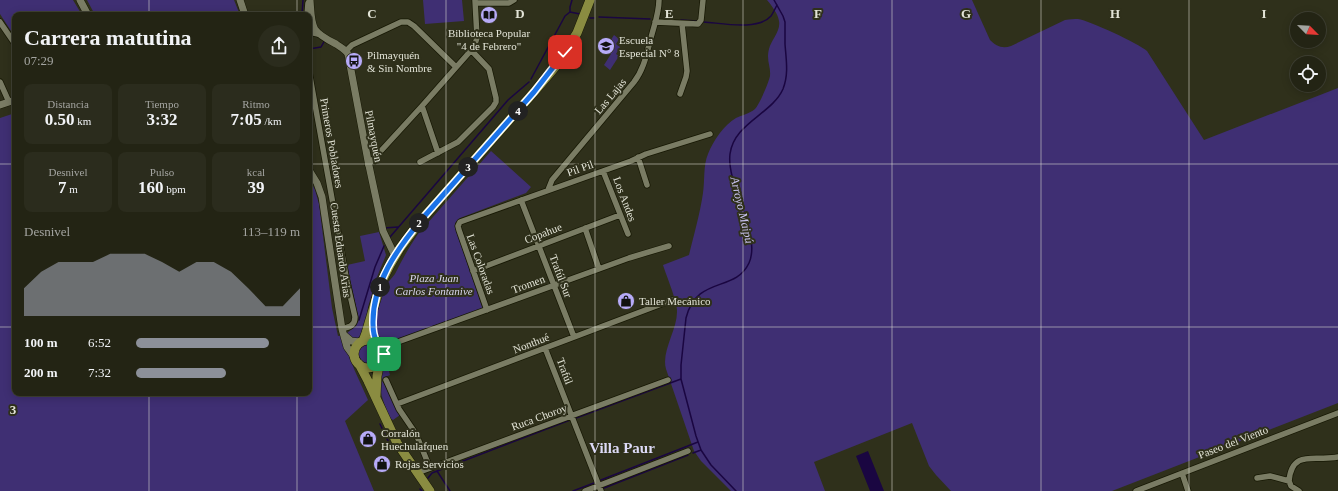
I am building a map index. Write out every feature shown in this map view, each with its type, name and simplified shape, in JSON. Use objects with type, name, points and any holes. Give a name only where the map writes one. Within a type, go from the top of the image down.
[{"type":"main road","points":[[430,491],[394,438],[354,353],[356,347],[362,342],[366,333],[381,283],[394,256],[422,219],[556,66],[577,32],[590,0]]},
{"type":"main road","points":[[374,307],[374,330],[378,344],[382,350],[376,380],[376,399]]},
{"type":"main road","points":[[362,342],[372,340],[378,344]]},
{"type":"main road","points":[[358,363],[364,367],[370,368],[375,366],[381,359]]},
{"type":"street","points":[[80,0],[86,12]]},
{"type":"street","points":[[240,0],[244,12]]},
{"type":"street","points":[[307,12],[309,0]]},
{"type":"street","points":[[309,0],[311,12]]},
{"type":"street","points":[[368,165],[471,50],[477,40],[476,1],[509,3],[514,0]]},
{"type":"street","name":"Las Lajas","points":[[548,190],[552,180],[638,76],[644,62],[655,22],[659,0]]},
{"type":"street","points":[[655,22],[697,25],[701,20],[703,0]]},
{"type":"street","points":[[0,22],[12,40]]},
{"type":"street","points":[[312,22],[318,34]]},
{"type":"street","points":[[312,33],[318,34],[346,51],[352,45],[401,22],[406,22],[414,26],[456,67]]},
{"type":"street","points":[[680,94],[687,74],[682,24]]},
{"type":"street","points":[[420,162],[454,145],[462,139],[496,102],[489,69],[471,50]]},
{"type":"street","name":"Pilmayquén","points":[[346,51],[383,233],[394,256]]},
{"type":"street","points":[[0,82],[12,101],[0,105]]},
{"type":"street","name":"Primeros Pobladores","points":[[312,88],[347,282],[356,317],[353,325],[343,332]]},
{"type":"street","points":[[422,106],[438,153]]},
{"type":"street","name":"Pil Pil","points":[[458,224],[461,221],[603,171],[646,154],[710,134]]},
{"type":"street","points":[[638,158],[647,185]]},
{"type":"street","name":"Los Andes","points":[[603,171],[628,234]]},
{"type":"street","name":"Cuesta Eduardo Arias","points":[[312,174],[318,183],[322,197],[343,332],[350,352],[358,363]]},
{"type":"street","name":"Trafúl Sur","points":[[521,200],[574,337]]},
{"type":"street","name":"Copahue","points":[[473,271],[620,214]]},
{"type":"street","name":"Las Coloradas","points":[[458,224],[458,230],[487,310]]},
{"type":"street","points":[[585,228],[599,268]]},
{"type":"street","name":"Tromen","points":[[381,359],[386,351],[395,344],[599,268],[669,246]]},
{"type":"street","name":"Nonthué","points":[[396,404],[672,300]]},
{"type":"street","points":[[343,332],[351,341],[362,342]]},
{"type":"street","name":"Tromen","points":[[378,344],[395,344]]},
{"type":"street","name":"Trafúl","points":[[545,348],[600,488]]},
{"type":"street","points":[[386,380],[396,404],[415,432],[430,468]]},
{"type":"street","name":"Ruca Choroy","points":[[417,472],[668,380]]},
{"type":"street","name":"Paseo del Viento","points":[[1136,491],[1338,413]]},
{"type":"street","points":[[585,491],[600,488],[688,451]]},
{"type":"street","points":[[1299,491],[1293,488],[1289,480],[1293,468],[1303,459],[1308,457],[1328,459],[1338,457]]},
{"type":"street","points":[[1182,473],[1188,491]]},
{"type":"street","points":[[1257,478],[1270,476],[1289,480]]},
{"type":"green space","points":[[0,0],[73,0],[80,12],[12,12],[12,32],[0,14]]},
{"type":"green space","points":[[87,0],[234,0],[239,12],[93,12]]},
{"type":"green space","points":[[423,0],[462,0],[464,21],[425,24]]},
{"type":"green space","points":[[767,0],[972,0],[990,40],[1002,47],[1011,46],[1065,20],[1078,19],[1103,28],[1142,47],[1147,51],[1204,140],[1338,88],[1338,403],[1112,491],[951,491],[929,466],[912,423],[814,462],[825,491],[731,491],[701,461],[694,451],[666,369],[665,362],[667,348],[675,326],[677,308],[663,265],[689,255],[704,188],[705,163],[710,149],[719,134],[727,125],[736,118],[757,107],[768,83],[770,76],[768,57],[769,49],[779,25],[776,13]]},
{"type":"green space","points":[[614,35],[619,39],[616,44],[620,47],[616,54],[619,56],[610,70],[604,65],[611,54],[605,49]]},
{"type":"green space","points":[[12,114],[12,396],[312,396],[312,184],[319,204],[332,308],[338,336],[343,335],[354,369],[368,400],[345,421],[374,491],[0,491],[0,118]]},
{"type":"green space","name":"Plaza Juan Carlos Fontanive","points":[[491,151],[531,187],[526,193],[460,218],[455,223],[455,227],[482,307],[481,309],[394,341],[385,340],[379,336],[376,320],[379,301],[385,286],[395,274],[418,234]]},
{"type":"green space","points":[[379,232],[386,255],[377,277],[368,307],[366,324],[361,335],[357,339],[351,338],[347,333],[356,326],[359,320],[347,265],[365,261],[360,236]]},
{"type":"green space","points":[[369,343],[373,344],[379,350],[379,358],[373,364],[369,365],[365,364],[359,358],[358,354],[359,350],[365,344]]},
{"type":"green space","points":[[385,357],[390,375],[383,378],[382,381],[400,415],[393,420],[390,418],[386,409],[380,388]]},
{"type":"shaded area","points":[[868,451],[884,491],[870,491],[856,456]]},
{"type":"waterway","points":[[302,12],[303,0]]},
{"type":"waterway","points":[[531,79],[565,16],[570,12],[572,0]]},
{"type":"waterway","name":"Arroyo Maipú","points":[[736,491],[711,465],[701,450],[681,379],[681,365],[686,318],[691,305],[699,295],[707,290],[735,278],[743,272],[749,263],[752,251],[751,238],[748,224],[733,180],[730,166],[730,154],[733,143],[738,134],[778,98],[785,83],[787,66],[785,22],[774,0]]},
{"type":"waterway","points":[[704,22],[749,25],[765,21],[771,16],[777,5]]},
{"type":"waterway","points":[[570,12],[580,14]]},
{"type":"waterway","points":[[599,17],[650,19]]},
{"type":"waterway","points":[[681,20],[697,21]]},
{"type":"waterway","points":[[312,48],[321,47],[325,40]]},
{"type":"waterway","points":[[390,237],[508,100],[529,82]]},
{"type":"waterway","points":[[384,228],[398,227]]},
{"type":"waterway","points":[[359,320],[375,267],[384,246]]},
{"type":"waterway","points":[[576,418],[681,379]]},
{"type":"waterway","points":[[428,478],[432,473],[570,420]]},
{"type":"waterway","points":[[380,424],[389,443]]},
{"type":"waterway","points":[[601,480],[698,442]]},
{"type":"waterway","points":[[693,453],[701,450]]},
{"type":"waterway","points":[[604,488],[688,455]]},
{"type":"waterway","points":[[401,461],[404,465]]},
{"type":"waterway","points":[[437,471],[450,491]]},
{"type":"waterway","points":[[573,491],[594,483]]},
{"type":"place","name":"Biblioteca Popular \"4 de Febrero\"","points":[[489,15]]},
{"type":"place","name":"Escuela Especial N° 8","points":[[606,46]]},
{"type":"place","name":"Pilmayquén & Sin Nombre","points":[[354,61]]},
{"type":"place","name":"Taller Mecánico","points":[[626,301]]},
{"type":"place","name":"Corralón Huechulafquen","points":[[368,439]]},
{"type":"place","name":"Rojas Servicios","points":[[382,464]]},
{"type":"district","name":"Villa Paur","points":[[622,448]]},
{"type":"route","points":[[384,354],[382,356],[383,353],[381,347],[377,343],[374,335],[374,307],[381,283],[394,256],[422,219],[552,71],[565,52]]}]
